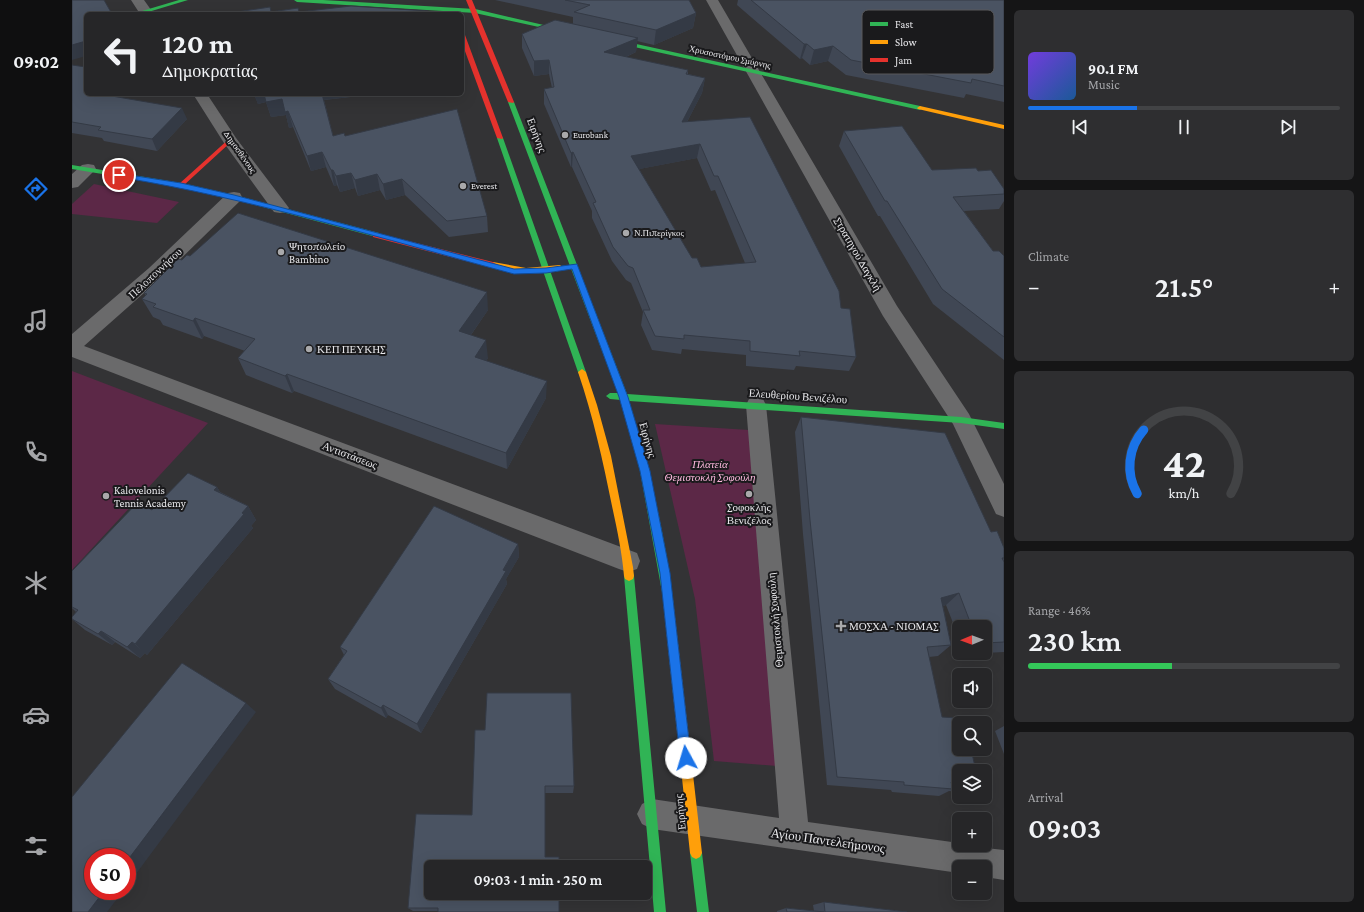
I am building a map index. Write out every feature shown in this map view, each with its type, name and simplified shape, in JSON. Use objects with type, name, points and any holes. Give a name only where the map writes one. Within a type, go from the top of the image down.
[{"type":"main road","points":[[149,12],[185,0]]},
{"type":"main road","points":[[297,0],[452,12],[475,11],[578,33]]},
{"type":"main road","points":[[447,0],[452,12]]},
{"type":"main road","name":"Ειρήνης","points":[[469,0],[475,11],[575,266],[624,397],[645,471],[665,573],[703,912]]},
{"type":"main road","name":"Χρυσοστόμου Σμύρνης","points":[[601,38],[1004,127]]},
{"type":"main road","points":[[464,40],[480,81],[546,271],[597,394],[610,471],[628,561],[660,912]]},
{"type":"main road","points":[[181,185],[230,140]]},
{"type":"main road","points":[[72,167],[181,185],[234,197],[514,271],[546,271],[575,266]]},
{"type":"main road","name":"Ελευθερίου Βενιζέλου","points":[[597,394],[961,420],[1004,426]]},
{"type":"street","points":[[137,0],[145,12]]},
{"type":"street","name":"Στρατηγού Δαγκλή","points":[[712,0],[890,311],[961,420],[1004,508]]},
{"type":"street","name":"Δημοσθένους","points":[[201,96],[230,140],[280,208]]},
{"type":"street","points":[[72,182],[88,169]]},
{"type":"street","name":"Πελοποννήσου","points":[[72,345],[108,317],[157,273],[234,197]]},
{"type":"street","name":"Αντιστάσεως","points":[[72,350],[628,561]]},
{"type":"street","name":"Θεμιστοκλή Σοφούλη","points":[[756,405],[795,835]]},
{"type":"street","name":"Αγίου Παντελεήμονος","points":[[652,814],[1004,865]]},
{"type":"green space","points":[[94,184],[179,202],[157,223],[72,214],[72,204]]},
{"type":"green space","name":"Kalovelonis Tennis Academy","points":[[72,371],[208,423],[72,570]]},
{"type":"green space","name":"Πλατεία Θεμιστοκλή Σοφούλη","points":[[655,424],[749,430],[777,766],[714,761],[695,599]]},
{"type":"building","points":[[72,0],[104,0],[111,12],[84,12],[84,42],[72,45]]},
{"type":"building","points":[[565,0],[689,0],[696,13],[656,30],[574,12],[590,5]]},
{"type":"building","points":[[751,0],[1004,0],[1004,86],[972,79],[971,83],[924,74],[994,74],[994,10],[862,10],[862,62],[851,60],[833,46],[814,50],[807,44],[804,44]]},
{"type":"building","points":[[351,6],[428,11],[428,12],[299,12]]},
{"type":"building","points":[[270,7],[271,12],[237,12]]},
{"type":"building","points":[[298,8],[299,12],[271,12]]},
{"type":"building","points":[[555,20],[638,38],[604,52],[688,70],[686,74],[705,78],[682,122],[750,117],[839,291],[841,308],[850,309],[856,357],[799,351],[800,356],[750,351],[750,341],[684,335],[684,339],[655,336],[643,310],[650,310],[633,268],[628,266],[613,247],[593,203],[596,202],[573,152],[571,153],[544,89],[554,87],[549,60],[534,61],[522,34]],"holes":[[[700,144],[714,176],[718,176],[756,262],[701,267],[697,258],[692,258],[631,156]]]},
{"type":"building","points":[[72,65],[84,67],[84,96],[112,96],[182,108],[152,139],[98,130],[101,127],[72,122]]},
{"type":"building","points":[[264,96],[323,96],[333,136],[344,133],[345,136],[457,109],[487,216],[447,221],[402,179],[383,184],[377,174],[355,180],[351,173],[336,176],[333,170],[331,170],[322,152],[307,156],[288,111],[285,112],[282,99],[266,102]]},
{"type":"building","points":[[902,126],[932,170],[976,168],[978,171],[991,170],[1004,189],[1004,194],[953,197],[993,251],[999,251],[1004,256],[1004,337],[942,289],[887,201],[885,201],[844,131]]},
{"type":"building","points":[[238,213],[487,292],[459,331],[486,340],[475,357],[547,381],[506,453],[287,374],[285,376],[238,358],[255,339],[195,318],[193,321],[153,307],[156,304],[142,299],[147,294],[144,293],[178,259],[182,260],[187,255],[190,256]]},
{"type":"building","points":[[801,417],[945,433],[991,532],[997,531],[1004,548],[1004,558],[1002,558],[1004,562],[1004,642],[992,643],[992,620],[969,620],[959,593],[941,598],[951,645],[927,647],[942,717],[952,718],[952,756],[973,756],[974,764],[952,764],[952,789],[904,785],[904,782],[837,777],[810,520]]},
{"type":"building","points":[[188,473],[217,487],[214,490],[248,506],[242,513],[244,514],[135,644],[132,642],[127,647],[101,631],[98,634],[72,619],[78,610],[72,607],[72,571],[138,502],[152,510]]},
{"type":"building","points":[[434,506],[518,544],[503,570],[506,571],[417,724],[383,705],[381,708],[328,679],[347,651],[340,647]]},
{"type":"building","points":[[182,663],[246,703],[136,849],[84,848],[84,900],[97,900],[88,912],[72,912],[72,797]]},
{"type":"building","points":[[487,693],[571,693],[574,786],[545,786],[545,857],[559,857],[559,860],[424,860],[424,900],[559,900],[559,912],[438,912],[438,908],[408,908],[416,814],[472,815],[475,730],[485,730]]},
{"type":"building","points":[[824,902],[907,912],[825,912]]},
{"type":"building","points":[[786,908],[824,912],[787,912]]},
{"type":"traffic: fast","points":[[145,11],[185,0]]},
{"type":"traffic: fast","points":[[297,0],[475,11],[571,32]]},
{"type":"traffic: fast","points":[[609,40],[920,108]]},
{"type":"traffic: fast","points":[[511,102],[624,397],[645,471],[665,573],[668,600]]},
{"type":"traffic: fast","points":[[500,138],[582,372]]},
{"type":"traffic: fast","points":[[72,167],[181,185],[234,197],[376,235]]},
{"type":"traffic: fast","points":[[610,396],[961,420],[1004,426]]},
{"type":"traffic: fast","points":[[629,576],[660,912]]},
{"type":"traffic: fast","points":[[696,853],[703,912]]},
{"type":"traffic: slow","points":[[920,108],[1004,127]]},
{"type":"traffic: slow","points":[[493,265],[526,271],[543,271],[560,268]]},
{"type":"traffic: slow","points":[[582,372],[598,422],[606,456],[624,542],[629,576]]},
{"type":"traffic: slow","points":[[668,600],[696,853]]},
{"type":"traffic: jam","points":[[469,0],[511,102]]},
{"type":"traffic: jam","points":[[464,40],[500,138]]},
{"type":"traffic: jam","points":[[181,185],[230,140]]},
{"type":"traffic: jam","points":[[376,235],[493,265]]},
{"type":"place","name":"Eurobank","points":[[565,135]]},
{"type":"place","name":"Everest","points":[[463,186]]},
{"type":"place","name":"Ν.Πιπερίγκος","points":[[626,233]]},
{"type":"place","name":"Ψητοπωλείο Bambino","points":[[281,252]]},
{"type":"place","name":"ΚΕΠ ΠΕΥΚΗΣ","points":[[309,349]]},
{"type":"place","name":"Σοφοκλής Βενιζέλος","points":[[749,494]]},
{"type":"place","name":"Kalovelonis Tennis Academy","points":[[106,496]]},
{"type":"place","name":"ΜΟΣΧΑ - ΝΙΟΜΑΣ","points":[[841,626]]},
{"type":"route","points":[[119,175],[181,185],[280,208],[514,271],[546,271],[575,266],[624,397],[645,471],[665,573],[686,758]]}]
